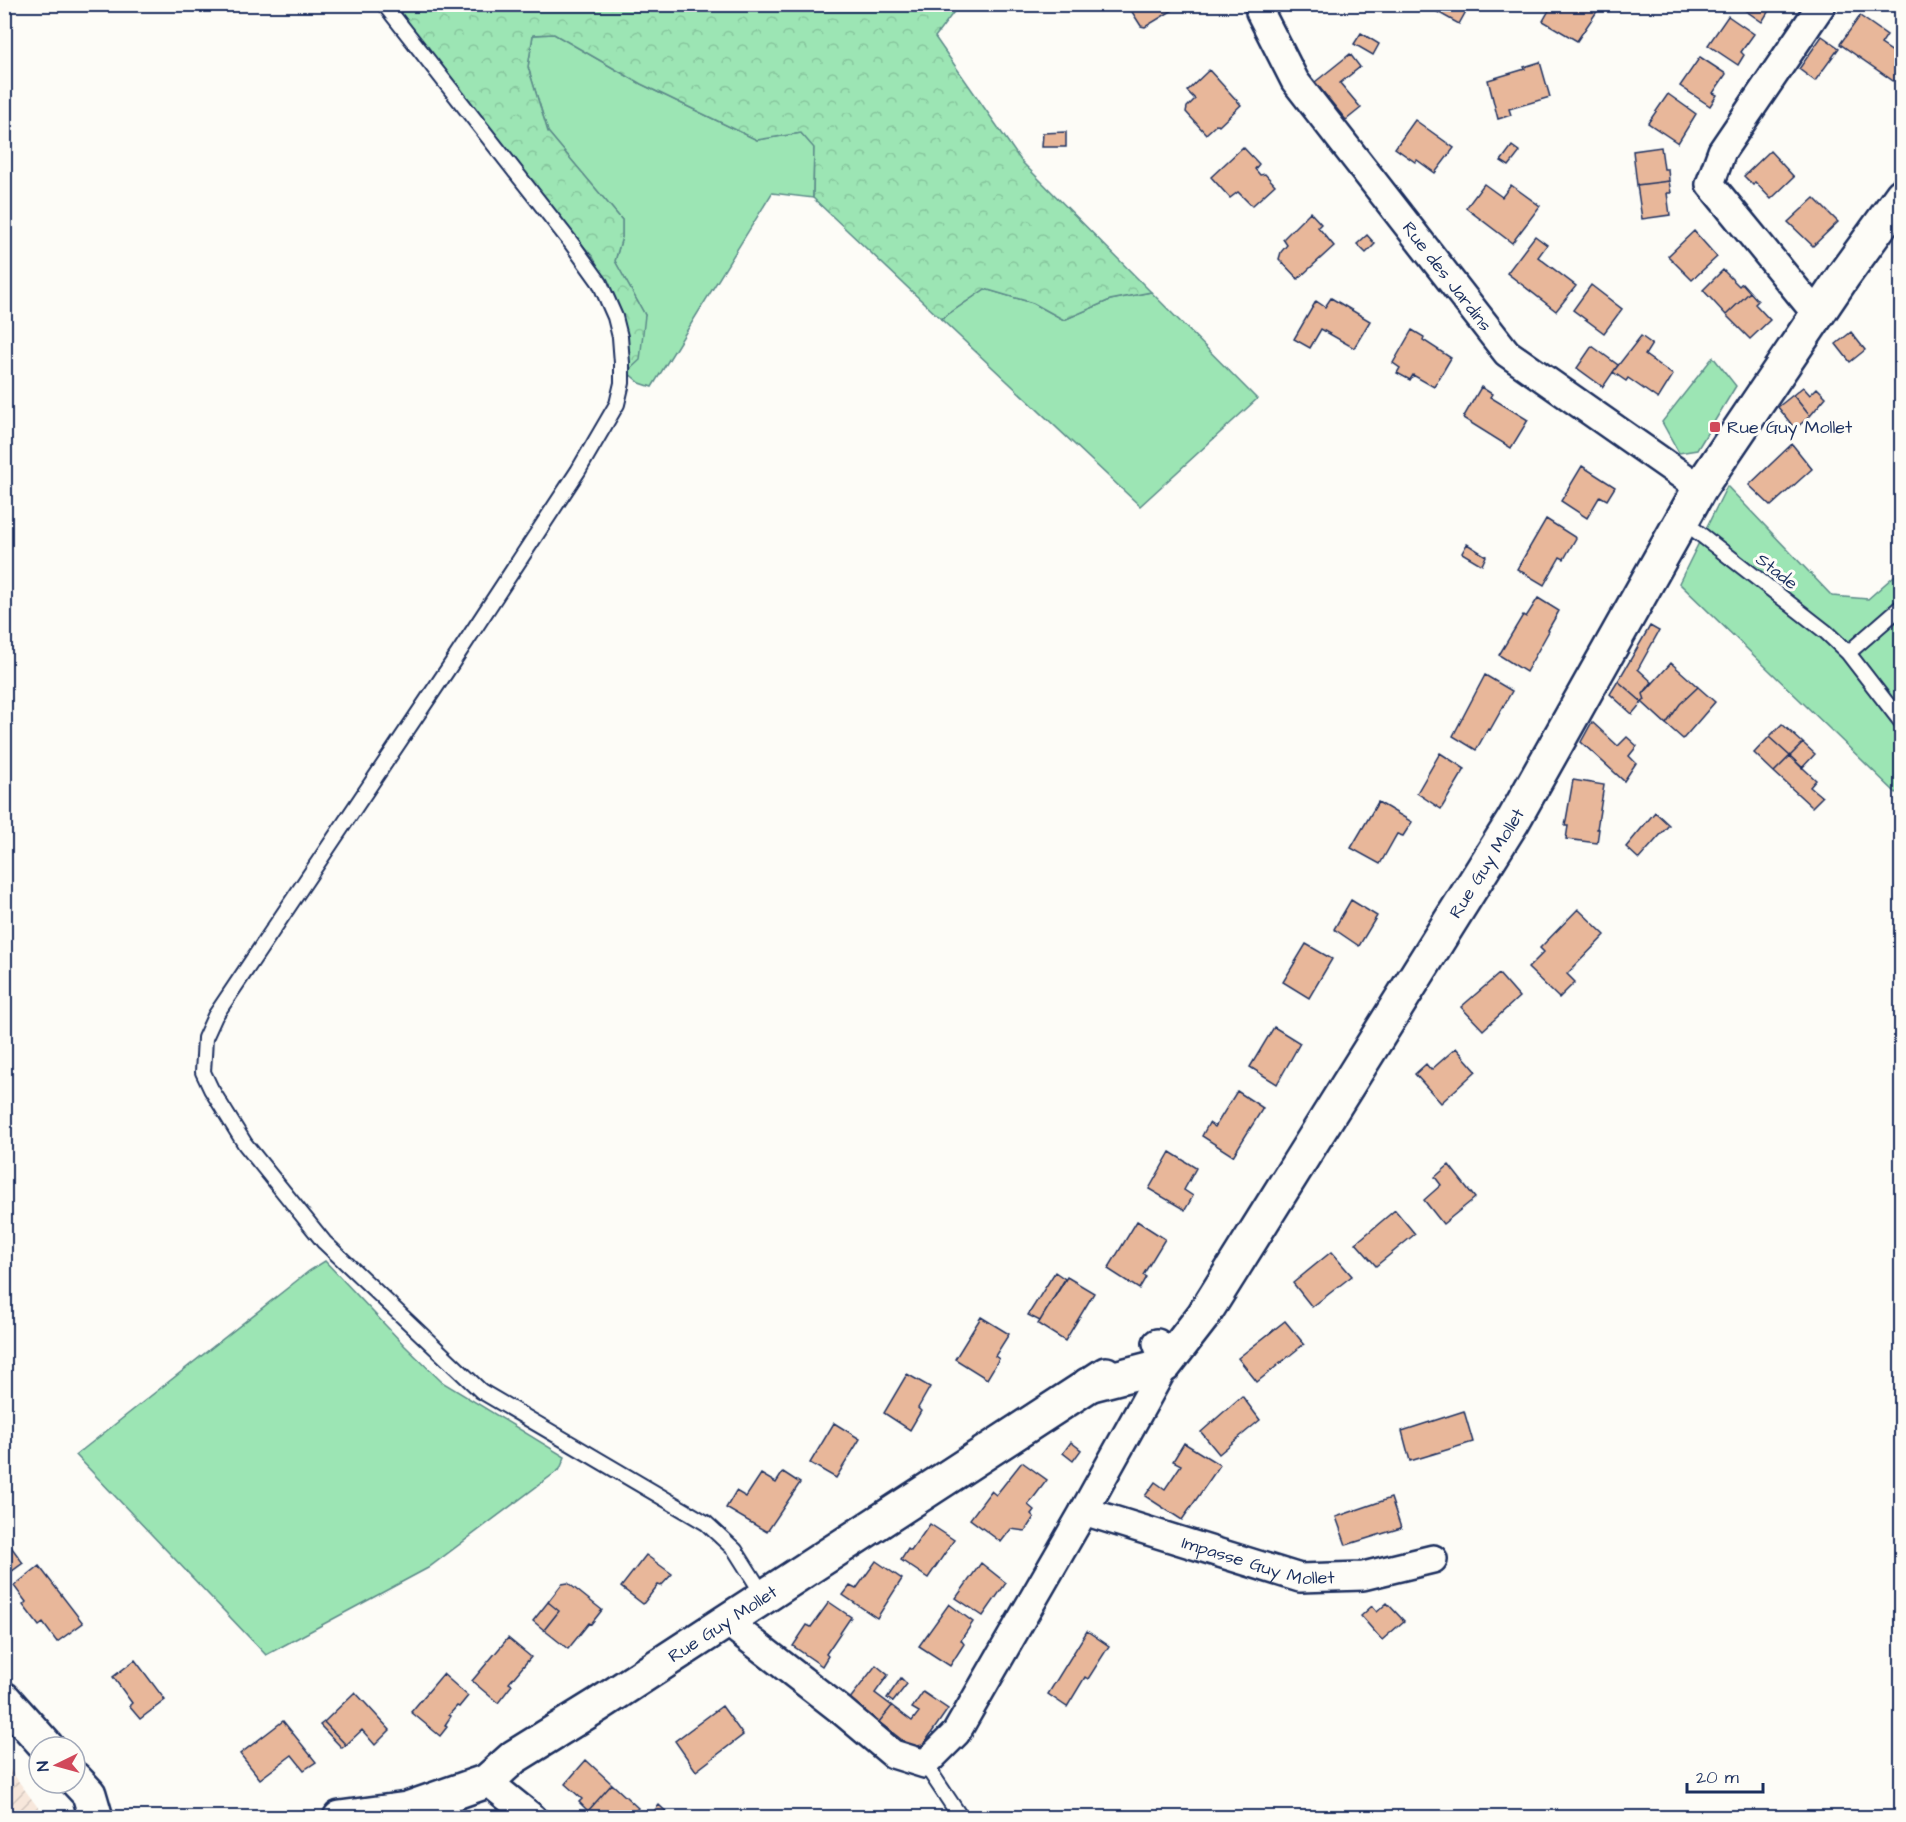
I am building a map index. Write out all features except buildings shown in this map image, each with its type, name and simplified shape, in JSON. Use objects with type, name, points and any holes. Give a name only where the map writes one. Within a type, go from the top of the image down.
[{"type":"street","name":"Rue des Jardins","points":[[1260,4],[1260,12],[1295,81],[1507,353],[1700,488]]},
{"type":"street","points":[[1818,316],[1710,184],[1722,151],[1822,4]]},
{"type":"street","name":"Rue Guy Mollet","points":[[340,1818],[406,1809],[488,1781],[514,1757],[726,1622],[1088,1384],[1161,1354],[1203,1316],[1513,821],[1700,488],[1844,275],[1902,195]]},
{"type":"street","points":[[726,1622],[842,1711],[893,1754],[925,1764],[956,1733],[1084,1511],[1161,1354]]},
{"type":"street","name":"Impasse Guy Mollet","points":[[1084,1511],[1300,1578],[1363,1576],[1433,1559]]},
{"type":"street","points":[[4,1699],[36,1735]]},
{"type":"street","points":[[488,1781],[533,1818]]},
{"type":"street","points":[[87,1792],[96,1818]]},
{"type":"lane","points":[[384,4],[600,283],[615,317],[620,337],[622,383],[617,404],[578,471],[346,824],[215,1016],[205,1038],[203,1072],[245,1144],[324,1242],[481,1391],[706,1524],[735,1550],[764,1596]]},
{"type":"lane","name":"Stade","points":[[1682,520],[1826,632],[1848,653],[1902,723]]},
{"type":"lane","points":[[1848,653],[1902,606]]},
{"type":"lane","points":[[925,1764],[961,1818]]},
{"type":"shaded area","points":[[4,1763],[45,1817],[5,1817]]},
{"type":"green space","points":[[391,5],[959,5],[935,37],[1022,162],[1151,292],[1110,300],[1064,320],[1033,303],[985,289],[941,319],[813,198],[814,148],[801,133],[757,140],[641,84],[554,34],[533,35],[528,67],[548,132],[622,220],[622,237],[615,261],[645,315],[640,360],[627,372],[617,305],[593,257],[550,208]]},
{"type":"green space","points":[[554,34],[641,84],[757,140],[801,133],[814,147],[813,198],[772,193],[652,387],[640,383],[627,372],[645,315],[615,261],[622,237],[622,220],[548,132],[528,67],[533,35]]},
{"type":"green space","points":[[985,289],[1033,303],[1064,320],[1110,300],[1151,292],[1257,399],[1140,506],[941,319]]},
{"type":"green space","points":[[1713,357],[1736,386],[1697,450],[1679,453],[1662,422]]},
{"type":"green space","points":[[1727,486],[1832,596],[1868,599],[1901,570],[1901,789],[1896,793],[1679,583]]},
{"type":"green space","points":[[325,1261],[442,1382],[565,1457],[560,1469],[428,1568],[266,1655],[76,1455],[309,1271]]},
{"type":"place","name":"Rue Guy Mollet","points":[[1715,427]]}]
